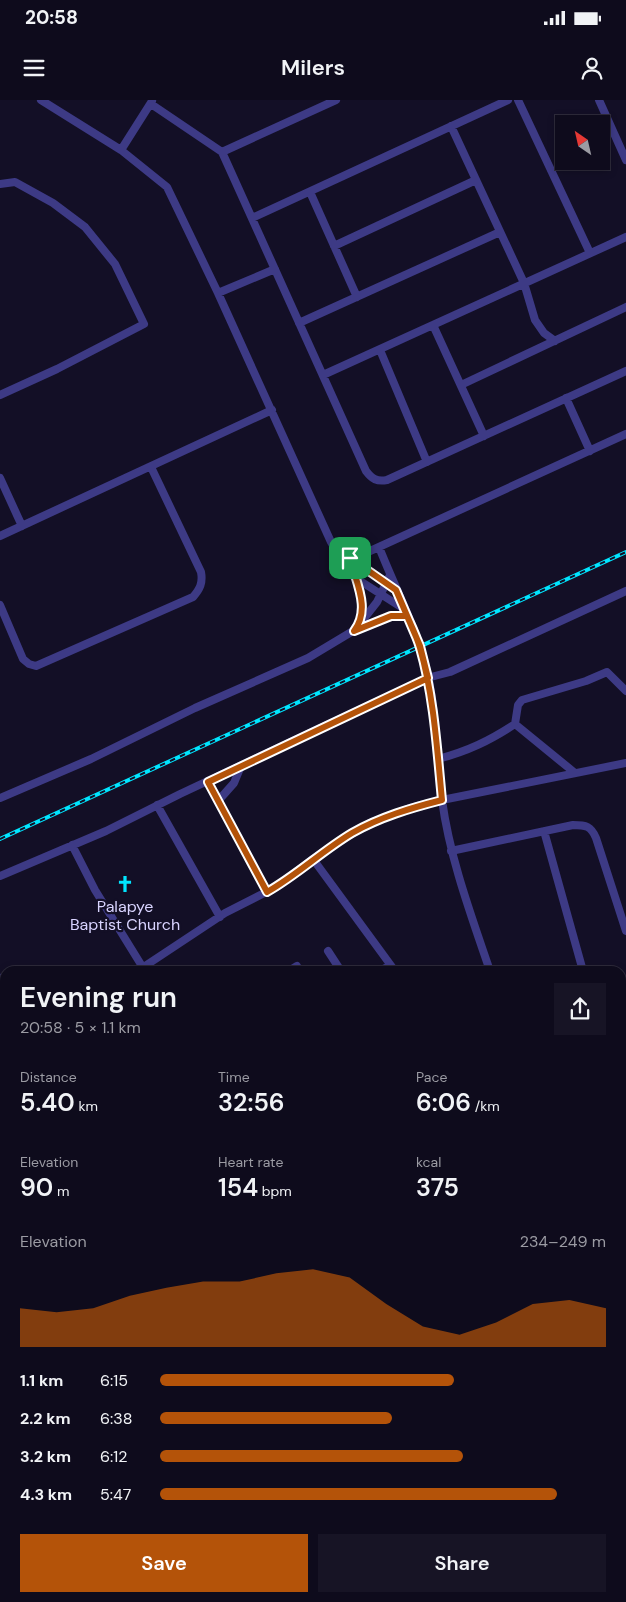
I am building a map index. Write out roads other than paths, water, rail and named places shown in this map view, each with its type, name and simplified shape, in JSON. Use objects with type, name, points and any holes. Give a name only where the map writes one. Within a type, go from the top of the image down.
[{"type":"street","points":[[41,100],[121,150],[167,187],[218,293],[335,549],[340,554],[388,578]]},
{"type":"street","points":[[222,152],[336,100]]},
{"type":"street","points":[[252,218],[508,100]]},
{"type":"street","points":[[518,100],[590,253]]},
{"type":"street","points":[[599,100],[626,160]]},
{"type":"street","points":[[121,150],[152,102],[222,152],[366,471],[370,476],[380,481],[387,480],[626,371]]},
{"type":"street","points":[[451,126],[524,284],[535,320],[544,333],[554,341]]},
{"type":"street","points":[[334,246],[476,180]]},
{"type":"street","points":[[0,184],[15,182],[52,203],[85,227],[115,264],[144,324],[0,395]]},
{"type":"street","points":[[310,192],[357,297]]},
{"type":"street","points":[[300,323],[500,232]]},
{"type":"street","points":[[323,375],[626,237]]},
{"type":"street","points":[[218,293],[275,269]]},
{"type":"street","points":[[461,385],[626,307]]},
{"type":"street","points":[[433,325],[484,436]]},
{"type":"street","points":[[380,350],[426,462]]},
{"type":"street","points":[[566,398],[590,452]]},
{"type":"street","points":[[0,536],[272,410]]},
{"type":"street","points":[[350,558],[358,557],[626,434]]},
{"type":"street","points":[[0,605],[23,659],[29,664],[36,666],[193,597],[200,588],[201,572],[151,467]]},
{"type":"street","points":[[0,478],[22,526]]},
{"type":"street","points":[[379,547],[388,578],[396,590],[420,646],[428,678],[442,800],[451,851],[488,966]]},
{"type":"street","points":[[350,558],[354,577],[361,595],[362,614],[356,628]]},
{"type":"street","points":[[354,577],[406,612]]},
{"type":"street","points":[[356,628],[381,594],[388,578]]},
{"type":"street","points":[[0,876],[106,831],[157,805],[428,678],[450,672],[626,591]]},
{"type":"street","points":[[0,798],[91,759],[180,715],[308,658],[356,628],[406,612]]},
{"type":"street","points":[[438,759],[468,751],[515,724],[518,705],[522,700],[586,681],[607,672],[626,691]]},
{"type":"street","points":[[515,724],[575,773]]},
{"type":"street","points":[[218,801],[234,783],[241,766]]},
{"type":"street","points":[[148,966],[220,917],[278,886],[313,859],[370,823],[410,808],[442,800],[575,773],[625,766]]},
{"type":"street","points":[[208,782],[267,892]]},
{"type":"street","points":[[157,805],[220,917]]},
{"type":"street","points":[[451,851],[573,825],[585,825],[592,829],[596,838],[626,931]]},
{"type":"street","points":[[544,831],[582,966]]},
{"type":"street","points":[[72,845],[112,919],[142,966]]},
{"type":"street","points":[[313,859],[392,966]]},
{"type":"street","points":[[328,951],[338,966]]},
{"type":"railway","points":[[0,839],[626,552]]},
{"type":"place","name":"Palapye Baptist Church","points":[[125,884]]}]
